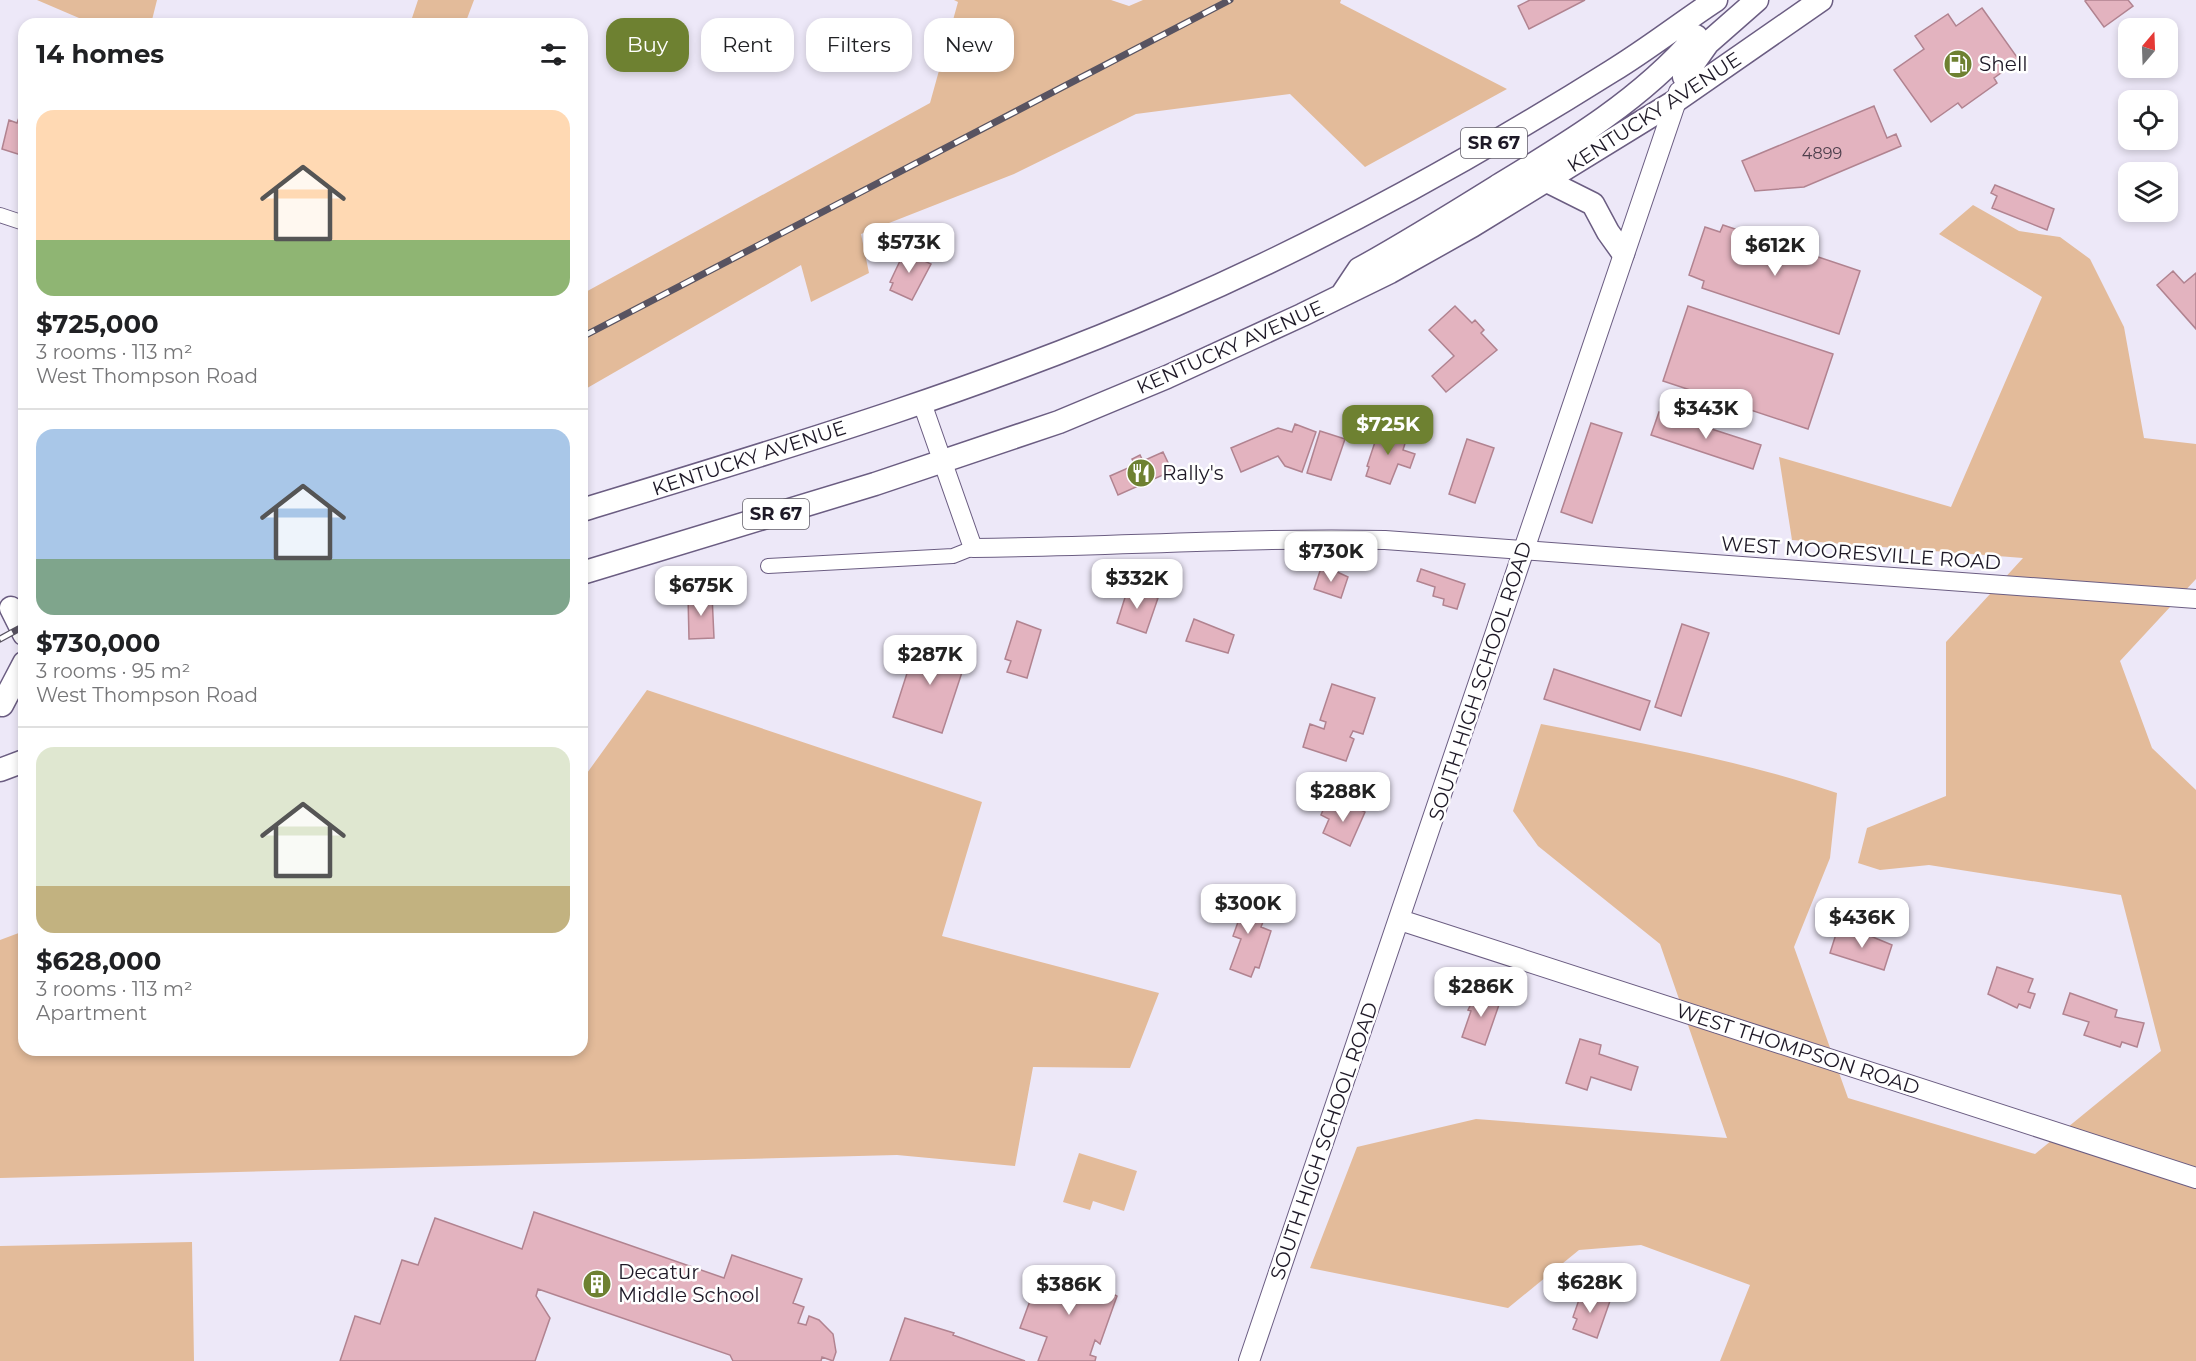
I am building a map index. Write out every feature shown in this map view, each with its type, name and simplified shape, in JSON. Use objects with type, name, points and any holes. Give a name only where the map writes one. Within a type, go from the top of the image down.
[{"type":"main road","points":[[1684,77],[1707,43],[1756,0]]},
{"type":"main road","name":"KENTUCKY AVENUE","points":[[588,571],[941,462],[1059,422],[1167,377],[1340,297],[1472,226],[1547,181],[1677,100],[1821,0]]},
{"type":"main road","name":"SOUTH HIGH SCHOOL ROAD","points":[[1249,1361],[1709,3]]},
{"type":"main road","name":"KENTUCKY AVENUE","points":[[588,508],[922,403],[1176,305],[1352,222],[1518,129],[1621,66],[1709,3]]},
{"type":"main road","points":[[1340,297],[1359,269],[1529,168],[1619,108],[1665,69],[1696,36]]},
{"type":"main road","points":[[1547,181],[1593,204],[1608,232],[1623,253]]},
{"type":"main road","points":[[1,705],[18,674]]},
{"type":"main road","points":[[1,705],[18,698]]},
{"type":"main road","points":[[0,770],[18,763]]},
{"type":"main road","name":"WEST THOMPSON ROAD","points":[[1400,920],[2196,1178]]},
{"type":"street","points":[[0,215],[18,221]]},
{"type":"street","points":[[922,403],[973,548]]},
{"type":"street","points":[[768,566],[953,556],[973,548],[1340,539],[1524,549]]},
{"type":"street","name":"WEST MOORESVILLE ROAD","points":[[1524,549],[2196,598]]},
{"type":"shaded area","points":[[37,0],[157,0],[152,18],[79,18]]},
{"type":"shaded area","points":[[418,0],[474,0],[467,18],[412,18]]},
{"type":"shaded area","points":[[954,0],[1111,0],[1129,6],[1143,0],[1341,0],[1340,3],[1507,89],[1365,167],[1290,94],[1136,114],[1014,174],[861,234],[869,273],[811,302],[801,265],[588,388],[588,291],[930,103],[939,72],[1014,72],[1014,18],[954,18],[958,2]]},
{"type":"shaded area","points":[[1973,205],[2019,231],[2060,237],[2090,259],[2124,327],[2144,438],[2196,444],[2196,579],[2120,661],[2152,748],[2196,790],[2196,1361],[1720,1361],[1750,1285],[1641,1245],[1579,1250],[1508,1308],[1310,1268],[1357,1147],[1476,1119],[1727,1138],[1660,944],[1538,846],[1513,811],[1541,724],[1728,762],[1837,793],[1830,858],[1794,947],[1848,1098],[2035,1154],[2161,1051],[2121,895],[1929,865],[1880,870],[1858,863],[1867,828],[1946,796],[1946,642],[2023,558],[1792,540],[1779,457],[1951,507],[2042,297],[1939,234]]},
{"type":"shaded area","points":[[647,690],[982,802],[942,936],[1159,993],[1130,1068],[1033,1067],[1015,1166],[897,1155],[0,1178],[0,940],[18,933],[18,1056],[588,1056],[588,772]]},
{"type":"shaded area","points":[[1079,1153],[1137,1171],[1124,1211],[1093,1201],[1090,1210],[1063,1202]]},
{"type":"shaded area","points":[[192,1242],[194,1361],[0,1361],[0,1246]]},
{"type":"building","points":[[1530,0],[1585,0],[1529,29],[1518,6]]},
{"type":"building","points":[[2128,0],[2133,6],[2104,27],[2085,1]]},
{"type":"building","name":"Shell","points":[[1982,8],[2019,60],[1994,78],[1997,83],[1962,108],[1958,103],[1931,122],[1894,70],[1924,49],[1915,36],[1948,14],[1956,26]]},
{"type":"building","points":[[1874,106],[1887,138],[1896,134],[1901,146],[1804,187],[1755,191],[1742,161]]},
{"type":"building","points":[[9,120],[17,123],[18,120],[18,154],[2,149]]},
{"type":"building","points":[[1995,185],[2054,209],[2047,230],[1992,208],[1997,196],[1991,193]]},
{"type":"building","points":[[1723,225],[1860,271],[1839,334],[1702,288],[1704,281],[1689,275],[1705,227],[1720,232]]},
{"type":"building","points":[[908,244],[919,250],[916,257],[931,264],[912,300],[890,290],[893,283],[890,282]]},
{"type":"building","points":[[2173,271],[2184,283],[2196,273],[2196,329],[2157,285]]},
{"type":"building","points":[[1455,306],[1472,323],[1475,320],[1484,330],[1481,333],[1497,350],[1446,392],[1432,376],[1454,356],[1429,330]]},
{"type":"building","points":[[1688,306],[1833,354],[1808,429],[1663,381]]},
{"type":"building","points":[[1659,412],[1761,445],[1753,469],[1651,435]]},
{"type":"building","points":[[1591,423],[1622,433],[1592,523],[1561,512]]},
{"type":"building","points":[[1295,424],[1316,432],[1302,472],[1285,466],[1278,456],[1241,472],[1231,448],[1278,428],[1292,432]]},
{"type":"building","points":[[1380,427],[1407,437],[1403,450],[1415,454],[1410,468],[1398,464],[1390,484],[1366,476]]},
{"type":"building","points":[[1320,431],[1345,439],[1331,480],[1307,473]]},
{"type":"building","points":[[1467,439],[1494,448],[1475,503],[1449,494]]},
{"type":"building","name":"Rally's","points":[[1163,452],[1172,471],[1118,495],[1110,476],[1135,465],[1132,459],[1140,455],[1143,461]]},
{"type":"building","points":[[1321,568],[1332,572],[1333,570],[1348,577],[1341,598],[1314,589]]},
{"type":"building","points":[[1421,569],[1465,584],[1457,609],[1443,605],[1444,599],[1433,596],[1435,587],[1417,581]]},
{"type":"building","points":[[1128,588],[1158,598],[1146,633],[1117,623]]},
{"type":"building","points":[[712,595],[714,638],[689,639],[688,596]]},
{"type":"building","points":[[1194,619],[1234,635],[1228,653],[1186,641]]},
{"type":"building","points":[[1017,621],[1041,630],[1027,678],[1007,672],[1011,661],[1005,659]]},
{"type":"building","points":[[1682,624],[1709,633],[1681,716],[1655,707]]},
{"type":"building","points":[[918,639],[968,654],[942,733],[893,717]]},
{"type":"building","points":[[1554,669],[1650,701],[1640,730],[1544,699]]},
{"type":"building","points":[[1332,684],[1375,698],[1363,734],[1353,731],[1350,737],[1354,739],[1346,761],[1303,747],[1310,724],[1324,729],[1326,722],[1320,720]]},
{"type":"building","points":[[1326,803],[1343,811],[1347,803],[1365,812],[1350,846],[1323,833],[1329,819],[1321,815]]},
{"type":"building","points":[[1230,895],[1254,903],[1252,907],[1267,912],[1261,927],[1271,931],[1259,968],[1255,967],[1251,977],[1230,969],[1241,939],[1233,936],[1238,922],[1223,916]]},
{"type":"building","points":[[1837,931],[1855,936],[1856,934],[1868,935],[1892,945],[1884,970],[1830,953]]},
{"type":"building","points":[[1997,967],[2033,979],[2028,992],[2035,994],[2030,1008],[2019,1004],[2017,1008],[1988,994]]},
{"type":"building","points":[[1481,992],[1501,999],[1485,1045],[1462,1037],[1471,1011],[1468,1010],[1474,1001],[1478,1002]]},
{"type":"building","points":[[2070,993],[2117,1010],[2115,1017],[2144,1023],[2137,1047],[2122,1042],[2120,1047],[2084,1035],[2089,1022],[2063,1014]]},
{"type":"building","points":[[1580,1039],[1601,1045],[1599,1054],[1638,1067],[1631,1090],[1591,1077],[1587,1090],[1566,1083]]},
{"type":"building","name":"Decatur Middle School","points":[[534,1212],[724,1278],[732,1255],[802,1279],[793,1303],[804,1307],[798,1323],[806,1325],[809,1316],[819,1320],[833,1334],[836,1352],[833,1361],[822,1357],[821,1361],[733,1361],[730,1355],[538,1289],[536,1296],[550,1318],[535,1361],[340,1361],[355,1316],[380,1324],[402,1260],[418,1265],[435,1218],[522,1249]]},
{"type":"building","points":[[1041,1271],[1086,1287],[1090,1275],[1114,1284],[1111,1293],[1117,1296],[1100,1344],[1095,1340],[1090,1355],[1096,1357],[1095,1361],[1038,1361],[1047,1337],[1020,1328]]},
{"type":"building","points":[[1582,1291],[1610,1301],[1597,1338],[1573,1329],[1577,1319],[1573,1317]]},
{"type":"building","points":[[905,1318],[954,1333],[953,1335],[1025,1361],[890,1361]]},
{"type":"railway","points":[[588,334],[1230,0]]},
{"type":"railway","points":[[0,639],[18,629]]},
{"type":"place","name":"Shell","points":[[1958,64]]},
{"type":"place","name":"Rally's","points":[[1141,473]]},
{"type":"place","name":"Decatur Middle School","points":[[597,1284]]}]
